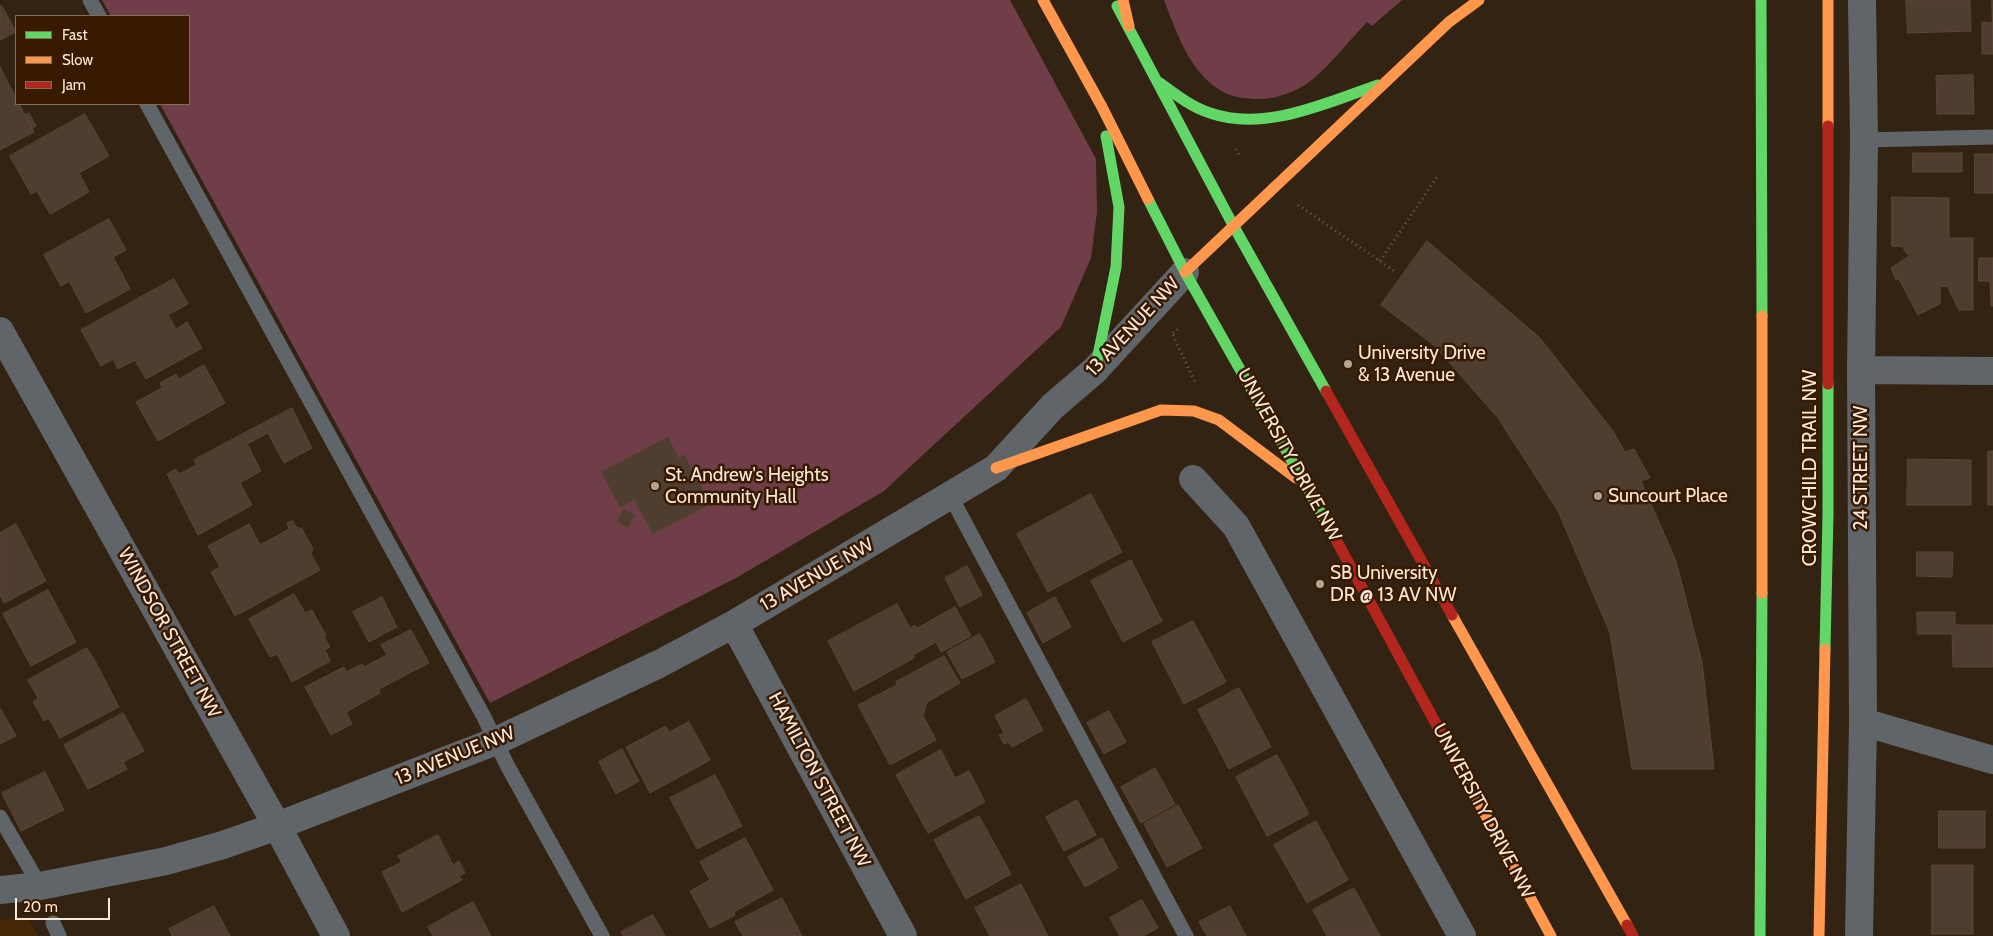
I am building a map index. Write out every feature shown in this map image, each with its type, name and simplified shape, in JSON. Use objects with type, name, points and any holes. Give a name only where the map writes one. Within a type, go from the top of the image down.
[{"type":"main road","name":"UNIVERSITY DRIVE NW","points":[[1043,0],[1102,107],[1185,272],[1307,486],[1551,936]]},
{"type":"main road","points":[[1114,0],[1233,225],[1633,936]]},
{"type":"main road","points":[[1123,0],[1129,26]]},
{"type":"main road","name":"13 AVENUE NW","points":[[1185,272],[1449,22],[1479,0]]},
{"type":"main road","points":[[1760,936],[1762,511],[1761,0]]},
{"type":"main road","name":"CROWCHILD TRAIL NW","points":[[1819,936],[1828,514],[1828,0]]},
{"type":"main road","points":[[1157,81],[1186,102],[1211,114],[1236,120],[1286,116],[1386,82]]},
{"type":"main road","points":[[1095,370],[1116,267],[1119,207],[1102,107]]},
{"type":"main road","points":[[996,468],[1161,410],[1194,411],[1219,420],[1307,486]]},
{"type":"street","name":"24 STREET NW","points":[[1859,936],[1863,722],[1860,370],[1864,140],[1862,0]]},
{"type":"street","name":"13 AVENUE NW","points":[[0,890],[40,886],[166,861],[223,845],[496,741],[659,664],[734,624],[996,468],[1053,406],[1095,370],[1185,272]]},
{"type":"street","name":"WINDSOR STREET NW","points":[[0,331],[277,826],[336,936]]},
{"type":"street","points":[[1860,370],[1993,371]]},
{"type":"street","points":[[1193,479],[1236,526],[1462,936]]},
{"type":"street","name":"HAMILTON STREET NW","points":[[734,624],[903,936]]},
{"type":"street","points":[[1863,722],[1993,760]]},
{"type":"lane","points":[[90,0],[98,15]]},
{"type":"lane","points":[[149,105],[496,741],[506,765],[602,936]]},
{"type":"lane","points":[[1864,140],[1993,138]]},
{"type":"lane","points":[[951,496],[1186,936]]},
{"type":"lane","points":[[0,817],[40,886]]},
{"type":"path","points":[[1380,261],[1437,177]]},
{"type":"path","points":[[1296,203],[1396,272]]},
{"type":"path","points":[[1173,335],[1181,327]]},
{"type":"path","points":[[1170,328],[1198,389]]},
{"type":"shaded area","points":[[102,0],[1010,0],[1096,159],[1097,212],[1091,258],[1061,327],[884,491],[736,578],[490,703],[161,105],[190,105],[190,15],[110,15]]},
{"type":"shaded area","points":[[1164,0],[1402,0],[1372,26],[1367,22],[1312,80],[1292,92],[1277,97],[1255,99],[1233,96],[1219,90],[1207,80],[1188,56]]},
{"type":"shaded area","points":[[27,917],[39,936],[0,936],[0,920]]},
{"type":"building","points":[[1906,0],[1970,0],[1971,31],[1908,33]]},
{"type":"building","points":[[1992,0],[1993,54],[1982,54],[1982,22],[1992,23]]},
{"type":"building","points":[[2,6],[15,32],[0,40],[0,7]]},
{"type":"building","points":[[0,67],[15,96],[15,105],[20,105],[34,132],[0,150]]},
{"type":"building","points":[[1973,75],[1974,114],[1937,114],[1936,76]]},
{"type":"building","points":[[29,113],[36,126],[32,128],[25,115]]},
{"type":"building","points":[[85,114],[109,156],[79,173],[89,192],[50,214],[37,191],[31,194],[10,156]]},
{"type":"building","points":[[1913,153],[1962,153],[1962,172],[1913,172]]},
{"type":"building","points":[[1975,154],[1993,154],[1993,193],[1975,193]]},
{"type":"building","points":[[1892,197],[1949,198],[1949,238],[1973,238],[1973,310],[1959,310],[1947,286],[1940,287],[1940,304],[1918,315],[1899,279],[1896,280],[1891,268],[1909,256],[1904,247],[1892,246]]},
{"type":"building","points":[[109,219],[126,250],[113,257],[130,289],[86,313],[69,281],[61,286],[44,255]]},
{"type":"building","name":"Suncourt Place","points":[[1427,241],[1540,338],[1613,431],[1625,452],[1634,449],[1650,478],[1641,481],[1676,561],[1702,662],[1714,769],[1632,769],[1610,633],[1558,511],[1498,418],[1435,346],[1381,305]]},
{"type":"building","points":[[1979,258],[1993,258],[1993,306],[1991,306],[1990,281],[1979,281]]},
{"type":"building","points":[[174,279],[188,304],[168,315],[176,329],[187,322],[202,348],[146,379],[135,360],[118,369],[113,359],[101,366],[81,330]]},
{"type":"building","points":[[204,365],[225,403],[158,441],[136,402],[162,388],[160,383],[176,374],[179,379]]},
{"type":"building","points":[[292,408],[312,448],[284,463],[268,433],[247,444],[261,471],[240,483],[252,505],[198,535],[167,474],[176,469],[179,474],[197,465],[194,460]]},
{"type":"building","name":"St. Andrew's Heights Community Hall","points":[[668,437],[679,458],[684,454],[711,504],[653,534],[634,500],[620,508],[601,472]]},
{"type":"building","points":[[1988,451],[1993,451],[1993,505],[1988,505]]},
{"type":"building","points":[[1908,459],[1971,460],[1971,505],[1907,505]]},
{"type":"building","points":[[1091,494],[1122,552],[1048,592],[1017,534]]},
{"type":"building","points":[[624,509],[635,515],[628,528],[617,521]]},
{"type":"building","points":[[293,521],[296,527],[302,529],[313,549],[311,554],[320,570],[235,616],[211,572],[220,567],[208,546],[249,524],[260,545],[289,529],[287,523]]},
{"type":"building","points":[[16,524],[46,581],[4,603],[0,595],[0,533]]},
{"type":"building","points":[[1917,552],[1953,552],[1952,577],[1917,576]]},
{"type":"building","points":[[1131,560],[1162,621],[1123,642],[1091,581]]},
{"type":"building","points":[[967,566],[982,595],[960,607],[945,578]]},
{"type":"building","points":[[48,590],[76,642],[31,666],[3,614]]},
{"type":"building","points":[[294,594],[305,613],[312,610],[326,636],[324,637],[330,647],[325,650],[330,661],[292,682],[277,654],[270,657],[249,619]]},
{"type":"building","points":[[382,597],[397,627],[369,642],[353,612]]},
{"type":"building","points":[[1055,597],[1071,627],[1043,643],[1027,613]]},
{"type":"building","points":[[897,604],[910,628],[915,625],[917,628],[955,607],[971,636],[941,652],[936,642],[913,655],[914,658],[854,691],[828,641]]},
{"type":"building","points":[[1917,612],[1955,612],[1955,625],[1993,625],[1993,667],[1953,667],[1952,634],[1918,634]]},
{"type":"building","points":[[1193,621],[1226,682],[1184,704],[1152,642]]},
{"type":"building","points":[[411,630],[429,663],[379,689],[380,693],[346,712],[352,724],[331,735],[305,687],[344,667],[346,672],[362,664],[364,667],[387,655],[381,645]]},
{"type":"building","points":[[980,634],[995,662],[962,679],[947,652]]},
{"type":"building","points":[[87,648],[119,707],[60,738],[49,718],[44,721],[33,702],[38,698],[28,680]]},
{"type":"building","points":[[944,656],[960,683],[927,702],[923,716],[936,740],[890,765],[858,705],[897,685],[896,682]]},
{"type":"building","points":[[1239,688],[1271,747],[1229,769],[1198,710]]},
{"type":"building","points":[[1026,699],[1043,730],[1012,747],[1009,742],[1004,744],[999,735],[1004,733],[995,716]]},
{"type":"building","points":[[0,708],[16,736],[0,744]]},
{"type":"building","points":[[1109,711],[1126,742],[1104,754],[1087,723]]},
{"type":"building","points":[[123,713],[144,751],[123,762],[127,769],[88,789],[64,745]]},
{"type":"building","points":[[689,722],[710,760],[650,793],[626,747],[666,726],[669,732]]},
{"type":"building","points":[[622,749],[639,781],[616,794],[599,762]]},
{"type":"building","points":[[941,750],[955,778],[969,771],[985,802],[928,833],[896,775]]},
{"type":"building","points":[[1277,755],[1309,814],[1267,836],[1236,777]]},
{"type":"building","points":[[1155,768],[1175,804],[1141,823],[1121,787]]},
{"type":"building","points":[[45,772],[64,810],[21,831],[2,793]]},
{"type":"building","points":[[715,775],[742,826],[697,849],[670,798]]},
{"type":"building","points":[[1077,800],[1096,835],[1064,851],[1046,817]]},
{"type":"building","points":[[1178,805],[1202,848],[1167,867],[1144,824]]},
{"type":"building","points":[[1939,811],[1985,811],[1985,848],[1939,848]]},
{"type":"building","points":[[979,816],[1011,874],[966,899],[934,840]]},
{"type":"building","points":[[1316,821],[1348,880],[1307,903],[1274,845]]},
{"type":"building","points":[[438,835],[453,865],[459,861],[465,873],[459,876],[462,880],[402,912],[382,872],[402,862],[398,856]]},
{"type":"building","points":[[745,838],[773,890],[734,912],[735,915],[710,928],[690,891],[710,880],[700,862]]},
{"type":"building","points":[[1102,838],[1118,868],[1085,887],[1068,857]]},
{"type":"building","points":[[1932,865],[1973,865],[1973,934],[1932,934]]},
{"type":"building","points":[[1021,884],[1048,936],[990,936],[975,908]]},
{"type":"building","points":[[1354,888],[1380,936],[1327,936],[1313,910]]},
{"type":"building","points":[[782,898],[802,936],[743,936],[735,922]]},
{"type":"building","points":[[1142,900],[1158,928],[1143,936],[1120,936],[1110,918]]},
{"type":"building","points":[[473,902],[491,936],[433,936],[428,927]]},
{"type":"building","points":[[214,906],[230,936],[172,936],[169,929]]},
{"type":"building","points":[[1230,906],[1246,936],[1207,936],[1199,922]]},
{"type":"building","points":[[653,915],[665,936],[623,936],[621,932]]},
{"type":"traffic: fast","points":[[1761,0],[1762,316]]},
{"type":"traffic: fast","points":[[1117,6],[1233,225],[1326,391]]},
{"type":"traffic: fast","points":[[1160,83],[1184,100],[1210,113],[1231,118],[1252,119],[1295,113],[1378,85]]},
{"type":"traffic: fast","points":[[1095,370],[1116,267],[1119,207],[1106,136]]},
{"type":"traffic: fast","points":[[1148,199],[1185,272],[1328,525]]},
{"type":"traffic: fast","points":[[1825,649],[1828,384]]},
{"type":"traffic: fast","points":[[1760,936],[1762,593]]},
{"type":"traffic: slow","points":[[1043,0],[1102,107],[1148,199]]},
{"type":"traffic: slow","points":[[1123,0],[1129,26]]},
{"type":"traffic: slow","points":[[1185,272],[1449,22],[1479,0]]},
{"type":"traffic: slow","points":[[1828,0],[1828,126]]},
{"type":"traffic: slow","points":[[1762,316],[1762,593]]},
{"type":"traffic: slow","points":[[996,468],[1161,410],[1194,411],[1219,420],[1296,478]]},
{"type":"traffic: slow","points":[[1452,615],[1627,925]]},
{"type":"traffic: slow","points":[[1819,936],[1825,649]]},
{"type":"traffic: slow","points":[[1460,768],[1551,936]]},
{"type":"traffic: jam","points":[[1828,126],[1828,384]]},
{"type":"traffic: jam","points":[[1326,391],[1452,615]]},
{"type":"traffic: jam","points":[[1328,525],[1460,768]]},
{"type":"traffic: jam","points":[[1627,925],[1633,936]]},
{"type":"place","name":"University Drive & 13 Avenue","points":[[1348,364]]},
{"type":"place","name":"St. Andrew's Heights Community Hall","points":[[655,486]]},
{"type":"place","name":"Suncourt Place","points":[[1598,496]]},
{"type":"place","name":"SB University DR @ 13 AV NW","points":[[1320,584]]}]
